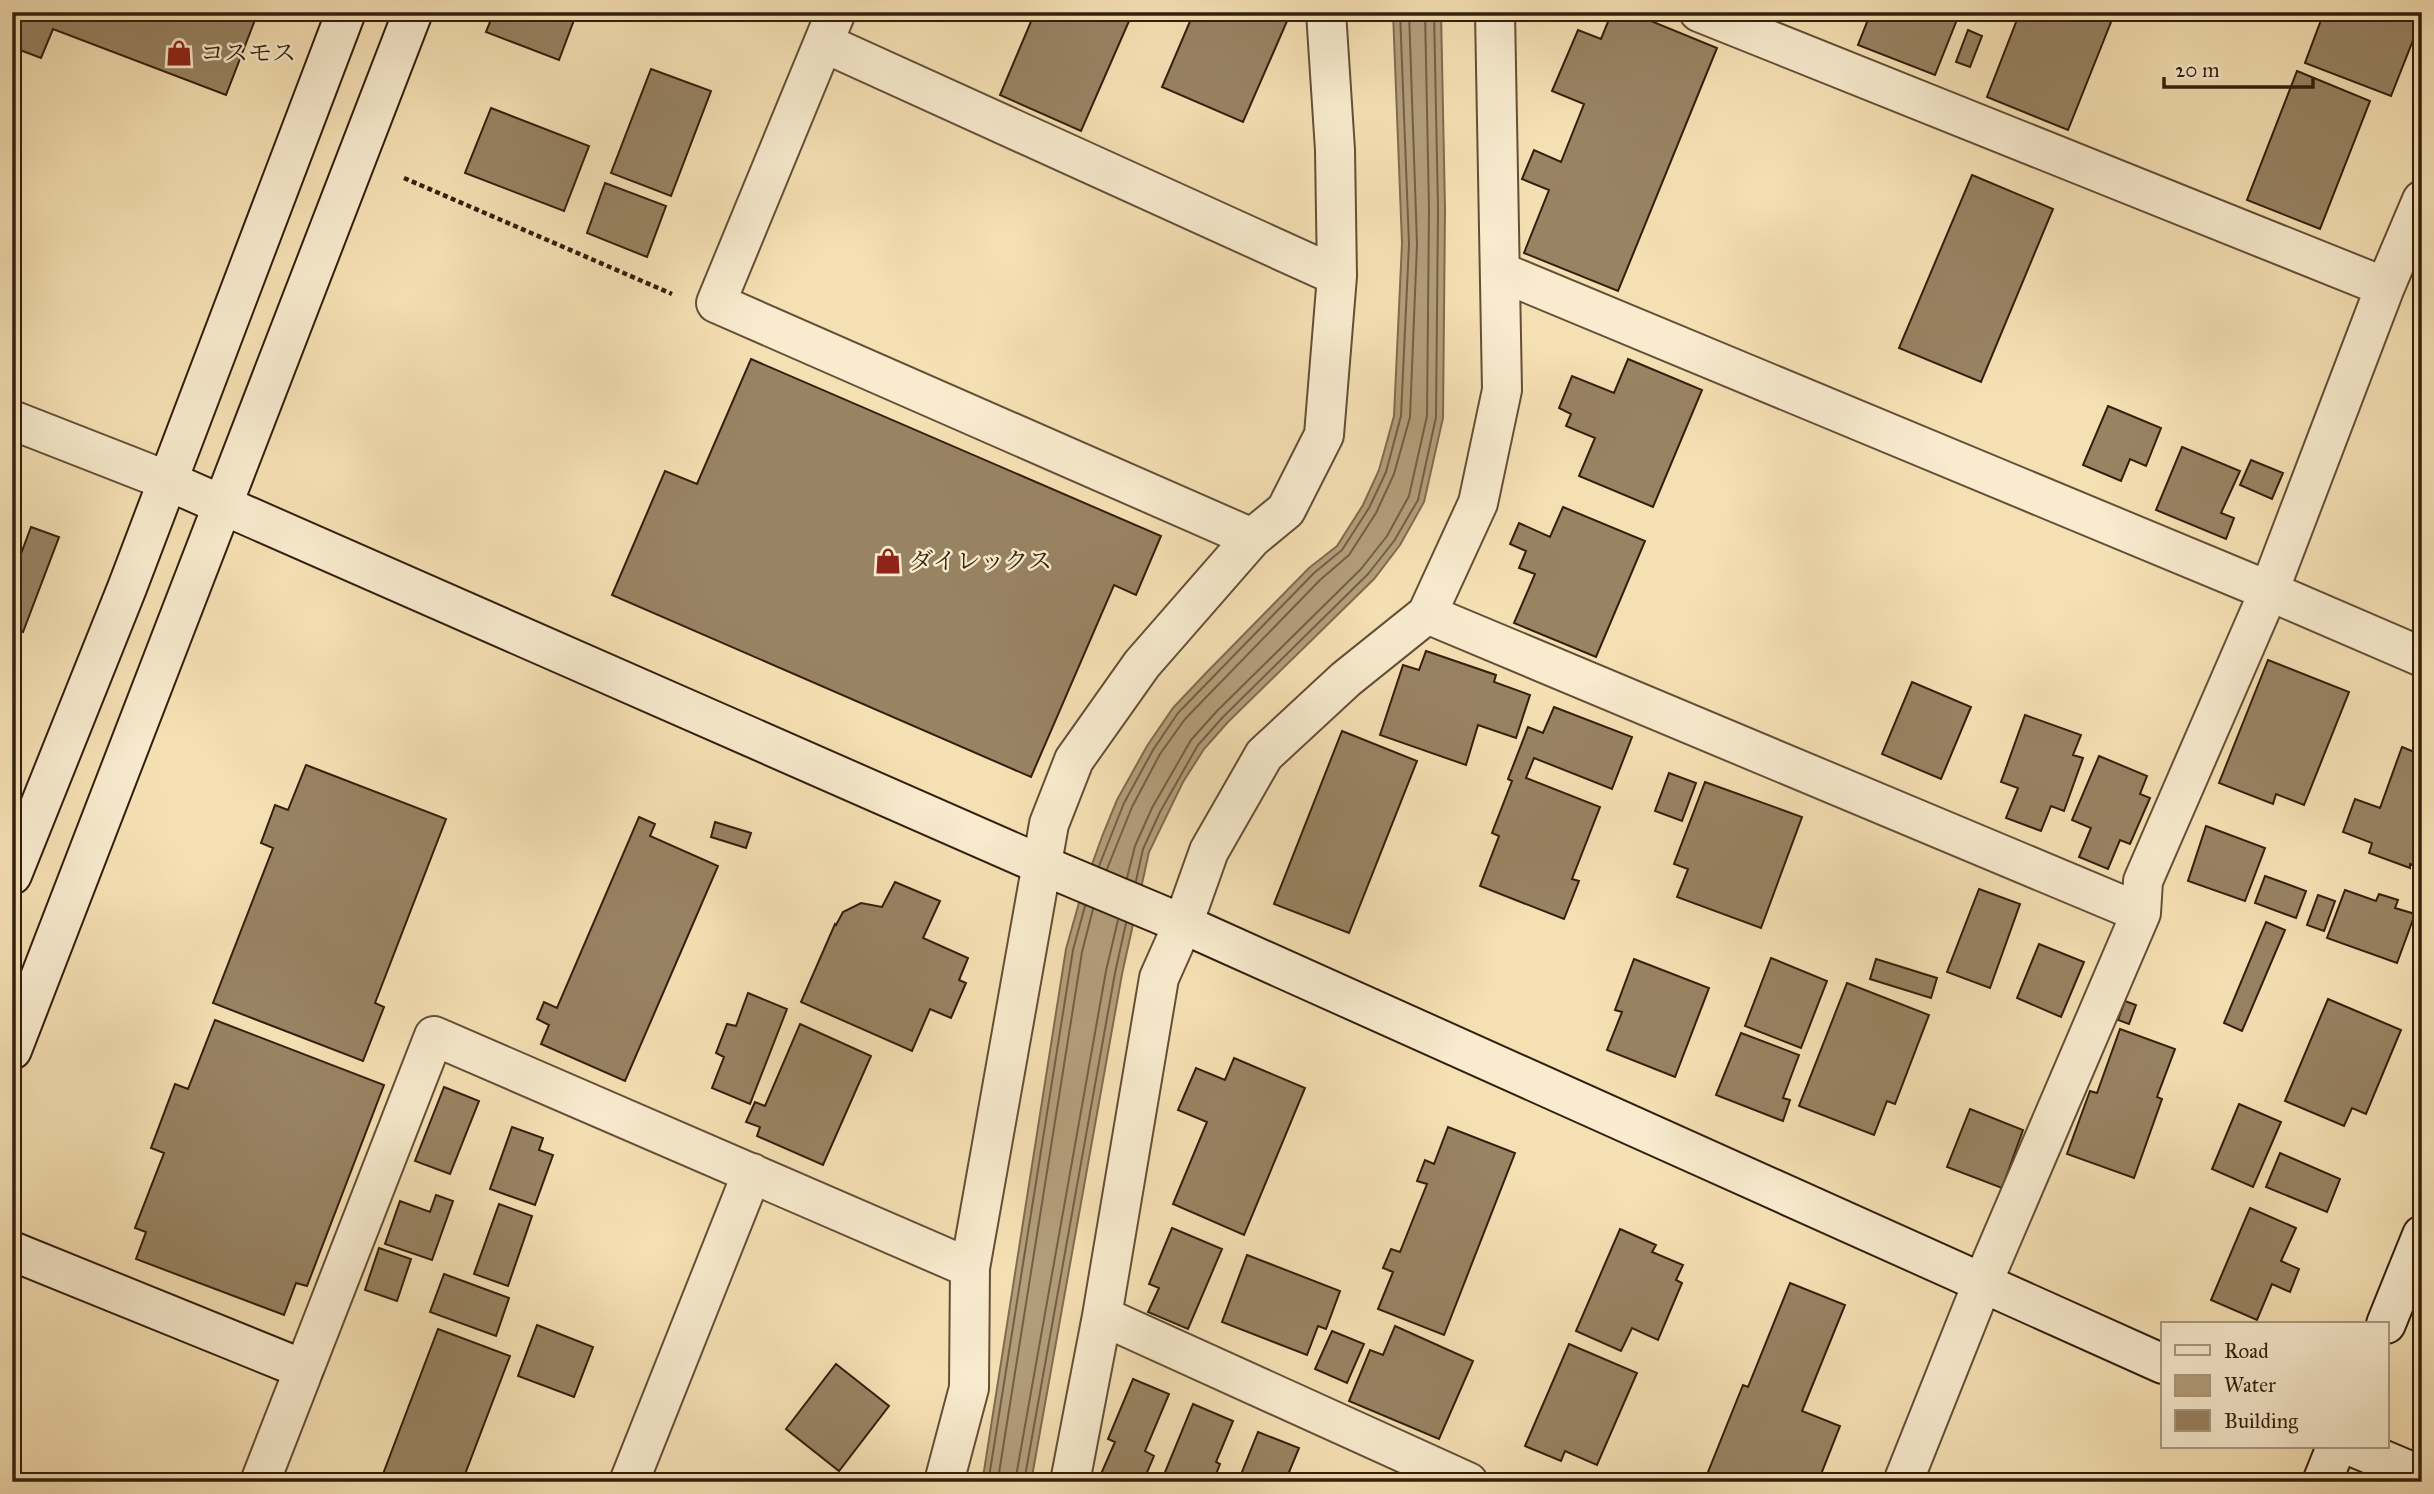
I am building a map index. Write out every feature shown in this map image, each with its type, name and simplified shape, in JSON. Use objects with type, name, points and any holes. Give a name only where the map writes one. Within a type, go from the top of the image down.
[{"type":"street","points":[[12,875],[168,481],[346,12]]},
{"type":"street","points":[[12,1050],[413,12]]},
{"type":"street","points":[[944,1482],[969,1388],[970,1268],[1052,869],[1049,824],[1073,760],[1142,664],[1252,538],[1286,510],[1324,435],[1337,276],[1335,150],[1326,12]]},
{"type":"street","points":[[1070,1482],[1102,1317],[1160,978],[1209,851],[1264,755],[1346,679],[1427,614],[1478,503],[1502,390],[1494,12]]},
{"type":"street","points":[[1699,12],[2385,287]]},
{"type":"street","points":[[1252,538],[716,303],[830,28],[1337,276]]},
{"type":"street","points":[[1903,1482],[1982,1284],[2140,913],[2143,881],[2269,591],[2385,287],[2422,200]]},
{"type":"street","points":[[1501,272],[2422,657]]},
{"type":"street","points":[[12,420],[168,481],[1183,924],[2161,1363]]},
{"type":"street","points":[[1427,614],[2140,913]]},
{"type":"street","points":[[260,1482],[434,1037],[970,1268]]},
{"type":"street","points":[[629,1482],[752,1173]]},
{"type":"street","points":[[2387,1322],[2422,1235]]},
{"type":"street","points":[[12,1251],[303,1368]]},
{"type":"street","points":[[1102,1317],[1468,1482]]},
{"type":"street","points":[[2322,1482],[2336,1448]]},
{"type":"street","points":[[2356,1448],[2422,1476]]},
{"type":"path","points":[[404,178],[692,303],[716,303]]},
{"type":"water","points":[[1393,12],[1441,12],[1445,209],[1443,418],[1424,502],[1400,545],[1374,579],[1228,722],[1204,749],[1183,782],[1149,852],[1122,974],[1031,1482],[979,1482],[984,1471],[1066,949],[1082,892],[1103,834],[1117,800],[1147,746],[1173,708],[1309,568],[1337,546],[1363,505],[1379,470],[1394,416],[1402,243]]},
{"type":"building","name":"コスモス","points":[[12,12],[258,12],[226,95],[53,29],[41,58],[12,47]]},
{"type":"building","points":[[494,12],[577,12],[559,60],[486,32]]},
{"type":"building","points":[[1035,12],[1133,12],[1081,131],[1000,95]]},
{"type":"building","points":[[1194,12],[1291,12],[1243,122],[1162,87]]},
{"type":"building","points":[[1612,12],[1629,12],[1717,48],[1618,291],[1524,253],[1549,190],[1522,179],[1534,150],[1561,162],[1584,104],[1552,91],[1578,30],[1601,39]]},
{"type":"building","points":[[1871,12],[1960,12],[1935,75],[1858,45]]},
{"type":"building","points":[[2020,12],[2115,12],[2068,130],[1987,97]]},
{"type":"building","points":[[2324,12],[2402,12],[2421,20],[2391,96],[2305,63]]},
{"type":"building","points":[[1968,30],[1982,36],[1970,67],[1956,62]]},
{"type":"building","points":[[651,69],[711,91],[671,196],[611,173]]},
{"type":"building","points":[[2297,71],[2370,101],[2320,229],[2247,200]]},
{"type":"building","points":[[491,108],[589,146],[564,211],[465,173]]},
{"type":"building","points":[[1972,175],[2053,209],[1981,382],[1899,348]]},
{"type":"building","points":[[605,183],[666,206],[647,257],[587,233]]},
{"type":"building","name":"ダイレックス","points":[[751,359],[1161,536],[1136,595],[1114,585],[1031,777],[612,595],[665,471],[697,484]]},
{"type":"building","points":[[1628,359],[1702,390],[1653,507],[1579,476],[1595,438],[1566,426],[1571,414],[1559,408],[1572,376],[1614,393]]},
{"type":"building","points":[[2108,406],[2161,428],[2146,466],[2130,459],[2121,481],[2083,465]]},
{"type":"building","points":[[2182,447],[2240,471],[2221,513],[2234,518],[2226,539],[2156,510]]},
{"type":"building","points":[[2251,460],[2283,473],[2272,499],[2240,485]]},
{"type":"building","points":[[1563,507],[1645,541],[1596,657],[1514,623],[1535,574],[1519,568],[1526,551],[1510,544],[1519,523],[1550,537]]},
{"type":"building","points":[[31,527],[59,537],[23,632],[12,628],[12,578]]},
{"type":"building","points":[[1426,651],[1496,675],[1494,682],[1530,695],[1516,738],[1478,725],[1466,765],[1380,735],[1403,665],[1419,670]]},
{"type":"building","points":[[2268,660],[2349,692],[2304,805],[2276,794],[2273,804],[2219,783]]},
{"type":"building","points":[[1912,682],[1971,707],[1941,779],[1882,754]]},
{"type":"building","points":[[1554,707],[1632,737],[1612,789],[1534,758],[1526,778],[1600,807],[1572,879],[1579,881],[1564,919],[1480,886],[1499,836],[1492,833],[1512,781],[1508,779],[1528,727],[1543,733]]},
{"type":"building","points":[[2025,715],[2081,735],[2073,755],[2083,758],[2064,811],[2051,806],[2041,831],[2006,818],[2018,788],[2001,782]]},
{"type":"building","points":[[1342,731],[1417,761],[1349,933],[1274,904]]},
{"type":"building","points":[[2402,747],[2422,755],[2422,869],[2410,864],[2410,868],[2369,853],[2372,843],[2343,832],[2355,799],[2380,808]]},
{"type":"building","points":[[2099,756],[2147,776],[2140,794],[2150,798],[2130,844],[2120,840],[2108,869],[2079,857],[2091,828],[2072,820]]},
{"type":"building","points":[[306,765],[446,819],[375,1003],[384,1007],[363,1061],[213,1003],[273,848],[261,843],[275,805],[288,810]]},
{"type":"building","points":[[1669,773],[1696,783],[1682,821],[1655,811]]},
{"type":"building","points":[[1705,782],[1802,817],[1761,928],[1677,897],[1688,869],[1674,864]]},
{"type":"building","points":[[639,817],[655,824],[650,836],[718,866],[625,1081],[541,1044],[549,1025],[537,1019],[544,1002],[557,1008]]},
{"type":"building","points":[[715,822],[751,833],[746,848],[711,837]]},
{"type":"building","points":[[2206,826],[2265,848],[2245,901],[2188,881]]},
{"type":"building","points":[[2265,876],[2306,891],[2296,918],[2255,903]]},
{"type":"building","points":[[895,882],[940,901],[923,938],[968,958],[959,980],[966,983],[951,1018],[930,1009],[912,1051],[801,1002],[835,924],[843,912],[861,903],[882,907]]},
{"type":"building","points":[[1979,889],[2020,904],[1990,988],[1947,972]]},
{"type":"building","points":[[2345,890],[2376,901],[2379,894],[2398,900],[2395,908],[2415,914],[2397,963],[2327,938]]},
{"type":"building","points":[[2318,895],[2335,901],[2324,931],[2307,925]]},
{"type":"building","points":[[2266,922],[2285,930],[2242,1031],[2224,1023]]},
{"type":"building","points":[[2039,944],[2084,962],[2061,1017],[2017,998]]},
{"type":"building","points":[[1771,958],[1827,981],[1801,1048],[1745,1026]]},
{"type":"building","points":[[1634,959],[1709,988],[1675,1077],[1607,1050],[1622,1012],[1615,1010]]},
{"type":"building","points":[[1876,959],[1937,978],[1931,998],[1870,979]]},
{"type":"building","points":[[1847,983],[1929,1015],[1895,1104],[1887,1101],[1874,1135],[1799,1106]]},
{"type":"building","points":[[748,993],[787,1009],[750,1104],[712,1088],[724,1057],[716,1053],[727,1024],[736,1026]]},
{"type":"building","points":[[2328,999],[2401,1030],[2366,1114],[2352,1108],[2344,1126],[2285,1101]]},
{"type":"building","points":[[2125,1001],[2136,1005],[2129,1024],[2118,1020]]},
{"type":"building","points":[[215,1020],[384,1085],[307,1286],[296,1283],[284,1315],[136,1259],[146,1232],[135,1228],[164,1153],[151,1148],[175,1084],[188,1089]]},
{"type":"building","points":[[800,1024],[871,1056],[823,1165],[757,1136],[760,1127],[746,1122],[755,1102],[765,1106]]},
{"type":"building","points":[[2120,1029],[2175,1049],[2157,1097],[2162,1099],[2134,1178],[2067,1154],[2090,1091],[2097,1093]]},
{"type":"building","points":[[1741,1033],[1799,1055],[1783,1098],[1790,1100],[1783,1121],[1716,1095]]},
{"type":"building","points":[[1234,1058],[1305,1088],[1244,1235],[1173,1204],[1207,1122],[1178,1110],[1196,1068],[1225,1080]]},
{"type":"building","points":[[444,1087],[479,1101],[450,1174],[415,1161]]},
{"type":"building","points":[[2239,1104],[2281,1122],[2253,1187],[2212,1169]]},
{"type":"building","points":[[1970,1109],[2023,1130],[2002,1188],[1947,1167]]},
{"type":"building","points":[[512,1127],[543,1138],[539,1150],[553,1155],[535,1205],[490,1189]]},
{"type":"building","points":[[1448,1127],[1515,1153],[1444,1335],[1378,1309],[1393,1272],[1383,1268],[1391,1249],[1400,1252],[1427,1184],[1417,1181],[1425,1160],[1434,1164]]},
{"type":"building","points":[[2280,1153],[2340,1179],[2327,1212],[2266,1187]]},
{"type":"building","points":[[436,1195],[453,1201],[432,1260],[385,1244],[400,1201],[430,1212]]},
{"type":"building","points":[[499,1204],[532,1216],[508,1286],[474,1274]]},
{"type":"building","points":[[2250,1208],[2296,1228],[2281,1261],[2299,1269],[2290,1292],[2272,1284],[2257,1320],[2211,1300]]},
{"type":"building","points":[[1172,1228],[1222,1249],[1188,1329],[1148,1312],[1159,1288],[1149,1284]]},
{"type":"building","points":[[1620,1229],[1656,1245],[1652,1252],[1683,1265],[1676,1280],[1682,1283],[1658,1340],[1632,1328],[1621,1351],[1576,1331]]},
{"type":"building","points":[[379,1248],[411,1259],[397,1301],[365,1290]]},
{"type":"building","points":[[1247,1255],[1340,1291],[1326,1329],[1318,1326],[1307,1355],[1222,1322]]},
{"type":"building","points":[[444,1274],[509,1298],[496,1336],[430,1312]]},
{"type":"building","points":[[1790,1283],[1845,1305],[1802,1411],[1840,1426],[1818,1482],[1704,1482],[1743,1385],[1748,1387]]},
{"type":"building","points":[[537,1325],[593,1347],[574,1397],[518,1376]]},
{"type":"building","points":[[1395,1326],[1473,1361],[1439,1439],[1349,1401],[1370,1350],[1383,1355]]},
{"type":"building","points":[[438,1329],[510,1356],[462,1482],[380,1482]]},
{"type":"building","points":[[1332,1331],[1364,1344],[1347,1383],[1315,1369]]},
{"type":"building","points":[[1569,1344],[1637,1373],[1597,1465],[1565,1451],[1561,1461],[1525,1446]]},
{"type":"building","points":[[836,1364],[889,1406],[839,1471],[786,1429]]},
{"type":"building","points":[[1133,1379],[1169,1394],[1145,1451],[1154,1456],[1143,1482],[1121,1482],[1101,1474],[1115,1442],[1108,1439]]},
{"type":"building","points":[[1193,1404],[1233,1421],[1216,1462],[1220,1464],[1213,1482],[1161,1482]]},
{"type":"building","points":[[1258,1432],[1299,1448],[1285,1482],[1238,1482]]},
{"type":"place","name":"コスモス","points":[[179,53]]},
{"type":"place","name":"ダイレックス","points":[[888,561]]}]
